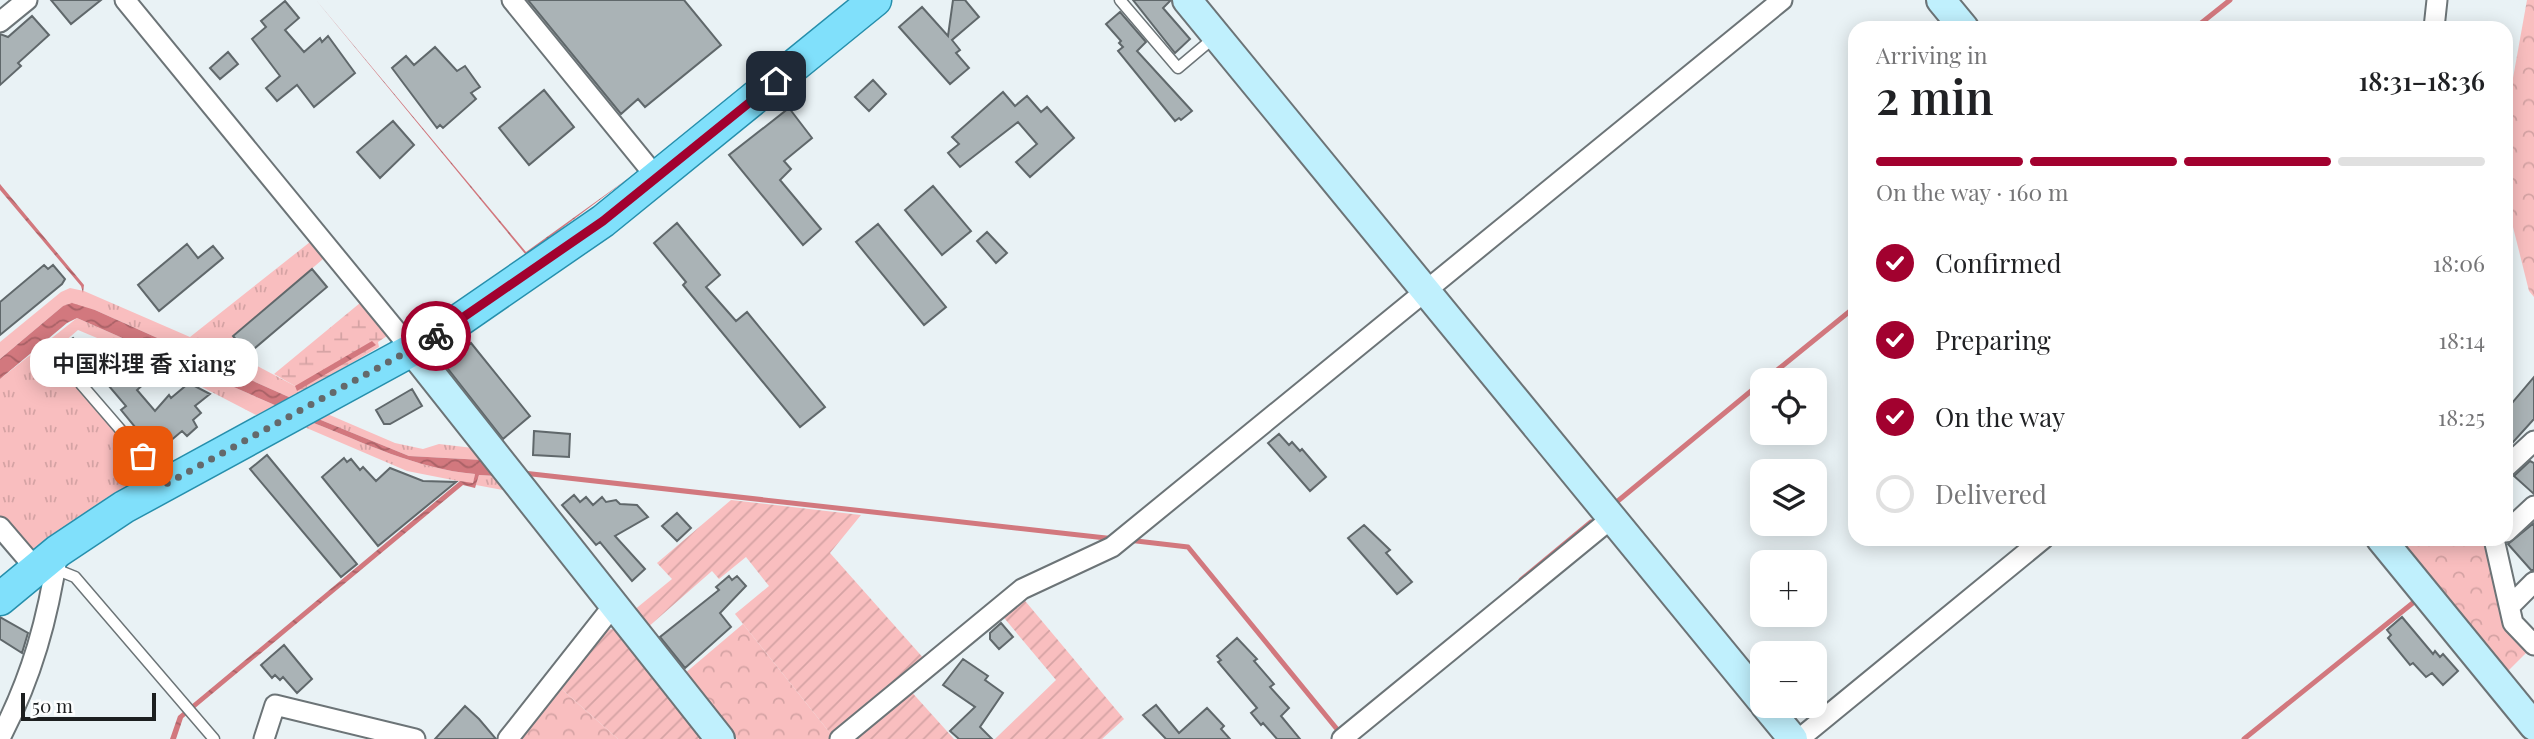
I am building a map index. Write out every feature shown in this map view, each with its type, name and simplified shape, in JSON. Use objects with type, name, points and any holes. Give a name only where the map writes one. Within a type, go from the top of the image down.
[{"type":"main road","points":[[0,599],[166,484],[412,350],[540,265],[657,178],[875,0]]},
{"type":"street","points":[[0,22],[27,0]]},
{"type":"street","points":[[125,0],[412,350],[720,739]]},
{"type":"street","points":[[512,0],[657,178]]},
{"type":"street","points":[[1187,0],[1750,686]]},
{"type":"street","points":[[840,739],[1022,589],[1112,547],[1782,0]]},
{"type":"street","points":[[1941,0],[1958,21]]},
{"type":"street","points":[[2435,21],[2437,0]]},
{"type":"street","points":[[2513,460],[2534,441]]},
{"type":"street","points":[[2513,525],[2534,506]]},
{"type":"street","points":[[1346,736],[1612,518]]},
{"type":"street","points":[[0,527],[49,563],[50,602],[31,673],[0,738]]},
{"type":"street","points":[[1798,739],[2033,546]]},
{"type":"street","points":[[2387,546],[2534,726]]},
{"type":"street","points":[[2500,546],[2513,623],[2534,645]]},
{"type":"street","points":[[2510,606],[2534,582]]},
{"type":"street","points":[[508,739],[613,606]]},
{"type":"street","points":[[264,739],[275,705],[415,739]]},
{"type":"street","points":[[1776,718],[1793,739]]},
{"type":"lane","points":[[1120,0],[1178,68],[1216,36]]},
{"type":"lane","points":[[81,384],[166,484]]},
{"type":"lane","points":[[49,563],[75,578],[214,739]]},
{"type":"green space","points":[[2527,0],[2534,0],[2534,297],[2529,291],[2513,227],[2513,78]]},
{"type":"green space","points":[[310,242],[323,259],[234,336],[248,354],[244,359],[295,386],[299,394],[291,398],[95,310],[63,306],[0,359],[0,342],[61,292],[70,288],[84,291],[190,337]]},
{"type":"green space","points":[[360,303],[387,336],[378,342],[379,347],[299,394],[295,386],[274,374]]},
{"type":"green space","points":[[77,318],[277,406],[258,416],[152,361],[78,330],[50,354],[152,474],[89,511],[32,553],[0,518],[0,379]]},
{"type":"green space","points":[[325,413],[395,443],[423,449],[439,444],[473,448],[483,460],[409,456],[316,418]]},
{"type":"green space","points":[[311,422],[411,461],[475,474],[473,484],[407,471],[302,426]]},
{"type":"green space","points":[[479,475],[496,476],[508,491],[476,485]]},
{"type":"green space","points":[[731,500],[861,515],[830,553],[926,661],[834,738],[735,614],[769,586],[746,557],[719,579],[712,571],[647,628],[633,611],[672,579],[657,563]]},
{"type":"green space","points":[[2398,546],[2492,546],[2529,650],[2505,674]]},
{"type":"green space","points":[[1021,596],[1124,719],[1102,739],[995,739],[1056,680],[1000,613]]},
{"type":"green space","points":[[743,624],[833,739],[737,739],[684,674]]},
{"type":"green space","points":[[616,629],[703,739],[618,739],[557,685],[600,630]]},
{"type":"green space","points":[[557,685],[618,739],[515,739]]},
{"type":"green space","points":[[908,688],[954,739],[846,739]]},
{"type":"water","points":[[316,0],[526,252],[637,172],[526,255]]},
{"type":"water","points":[[0,184],[84,285],[83,293],[81,286],[0,190]]},
{"type":"water","points":[[72,303],[95,310],[291,398],[277,406],[77,318],[67,323],[0,379],[0,359],[63,306]]},
{"type":"water","points":[[372,341],[376,345],[297,391],[295,386]]},
{"type":"water","points":[[316,418],[409,456],[483,460],[496,476],[479,475],[475,488],[463,485],[183,718],[176,739],[170,739],[178,716],[460,481],[473,483],[475,474],[432,467],[390,454],[311,422]]},
{"type":"building","points":[[51,0],[101,0],[71,24]]},
{"type":"building","points":[[528,0],[684,0],[721,45],[645,107],[638,99],[621,114]]},
{"type":"building","points":[[953,0],[965,0],[979,17],[952,40],[960,50],[956,53],[969,68],[950,84],[899,27],[922,7],[948,36]]},
{"type":"building","points":[[1133,0],[1171,0],[1163,8],[1190,39],[1175,53]]},
{"type":"building","points":[[285,1],[299,18],[285,30],[304,52],[320,38],[322,42],[328,36],[355,73],[314,107],[297,85],[277,101],[266,88],[280,76],[252,39],[266,27],[261,21]]},
{"type":"building","points":[[1120,12],[1146,42],[1137,51],[1192,111],[1181,120],[1179,118],[1175,121],[1118,51],[1123,47],[1119,43],[1121,41],[1106,24]]},
{"type":"building","points":[[32,16],[49,35],[18,63],[21,66],[0,85],[0,34],[8,37]]},
{"type":"building","points":[[435,47],[457,71],[465,66],[480,87],[471,93],[476,99],[443,128],[440,125],[437,128],[392,68],[406,56],[414,65]]},
{"type":"building","points":[[228,52],[238,64],[220,79],[210,68]]},
{"type":"building","points":[[873,80],[886,94],[869,111],[855,97]]},
{"type":"building","points":[[544,90],[574,127],[529,165],[499,128]]},
{"type":"building","points":[[1003,92],[1015,106],[1027,96],[1041,112],[1047,107],[1074,138],[1030,177],[1016,162],[1037,144],[1018,122],[960,167],[948,153],[959,144],[952,137]]},
{"type":"building","points":[[789,108],[812,138],[784,161],[791,169],[780,180],[821,229],[803,245],[729,155]]},
{"type":"building","points":[[393,121],[414,145],[380,178],[357,152]]},
{"type":"building","points":[[933,186],[971,231],[942,255],[905,210]]},
{"type":"building","points":[[677,223],[720,275],[706,287],[736,321],[747,312],[825,407],[800,427],[683,285],[686,282],[654,243]]},
{"type":"building","points":[[878,224],[946,307],[924,325],[856,242]]},
{"type":"building","points":[[987,232],[1007,253],[996,263],[977,241]]},
{"type":"building","points":[[187,244],[198,258],[213,246],[223,258],[159,311],[138,285]]},
{"type":"building","points":[[44,265],[48,269],[53,265],[65,279],[62,284],[0,335],[0,302]]},
{"type":"building","points":[[312,269],[327,287],[248,354],[233,336]]},
{"type":"building","points":[[73,338],[90,358],[105,344],[129,366],[132,364],[146,382],[137,390],[155,411],[169,395],[171,398],[189,383],[210,394],[195,406],[201,413],[193,420],[197,427],[187,436],[182,431],[169,442],[166,438],[153,449],[121,410],[126,406],[103,379],[97,384],[93,379],[89,382],[60,347]]},
{"type":"building","points":[[471,343],[530,416],[503,439],[445,365]]},
{"type":"building","points":[[2534,377],[2534,419],[2513,442],[2513,402]]},
{"type":"building","points":[[412,389],[422,406],[390,424],[384,424],[376,410]]},
{"type":"building","points":[[534,431],[570,434],[569,457],[533,455]]},
{"type":"building","points":[[1279,434],[1289,445],[1292,442],[1300,451],[1302,449],[1326,477],[1310,491],[1268,443]]},
{"type":"building","points":[[267,455],[357,564],[341,577],[250,469]]},
{"type":"building","points":[[344,458],[347,462],[351,459],[360,470],[363,467],[376,481],[390,468],[423,481],[456,482],[378,546],[322,477]]},
{"type":"building","points":[[2530,461],[2534,463],[2534,494],[2514,476]]},
{"type":"building","points":[[574,495],[580,502],[586,497],[593,505],[602,497],[606,502],[616,500],[620,504],[637,505],[648,517],[615,536],[645,569],[632,581],[600,542],[596,545],[562,505]]},
{"type":"building","points":[[677,513],[691,528],[677,541],[662,526]]},
{"type":"building","points":[[2534,523],[2534,570],[2531,570],[2510,546],[2513,546],[2513,540]]},
{"type":"building","points":[[1364,525],[1390,550],[1386,553],[1412,582],[1397,594],[1348,538]]},
{"type":"building","points":[[729,576],[732,580],[737,576],[746,586],[720,613],[731,627],[685,668],[660,637],[719,590],[716,587]]},
{"type":"building","points":[[0,617],[28,633],[22,653],[0,639]]},
{"type":"building","points":[[2402,617],[2433,654],[2435,651],[2440,657],[2443,654],[2458,671],[2443,685],[2432,673],[2426,677],[2413,663],[2410,665],[2388,638],[2391,635],[2387,630]]},
{"type":"building","points":[[1001,623],[1013,637],[999,649],[990,639],[990,633]]},
{"type":"building","points":[[1237,638],[1257,659],[1254,661],[1274,684],[1270,687],[1289,708],[1281,716],[1300,739],[1277,739],[1263,723],[1261,725],[1251,713],[1257,708],[1218,662],[1221,660],[1217,656]]},
{"type":"building","points":[[284,645],[312,679],[297,693],[283,677],[280,680],[275,675],[272,678],[261,665]]},
{"type":"building","points":[[963,659],[988,676],[985,680],[1003,693],[980,727],[992,739],[959,739],[950,731],[975,707],[943,685]]},
{"type":"building","points":[[1156,705],[1179,733],[1207,708],[1224,726],[1221,729],[1230,739],[1166,739],[1143,715]]},
{"type":"building","points":[[465,706],[479,719],[496,739],[435,739]]},
{"type":"waterway","points":[[2204,21],[2230,0]]},
{"type":"waterway","points":[[1780,368],[1848,313]]},
{"type":"waterway","points":[[1613,505],[1750,392]]},
{"type":"waterway","points":[[523,473],[1115,539]]},
{"type":"waterway","points":[[1521,580],[1591,522]]},
{"type":"waterway","points":[[1128,540],[1188,547],[1341,734]]},
{"type":"waterway","points":[[2244,739],[2414,602]]},
{"type":"way so far","points":[[143,456],[166,484],[436,336]]},
{"type":"place","name":"中国料理 香 xiang","points":[[143,456]]},
{"type":"route","points":[[436,336],[603,221],[776,81]]}]
